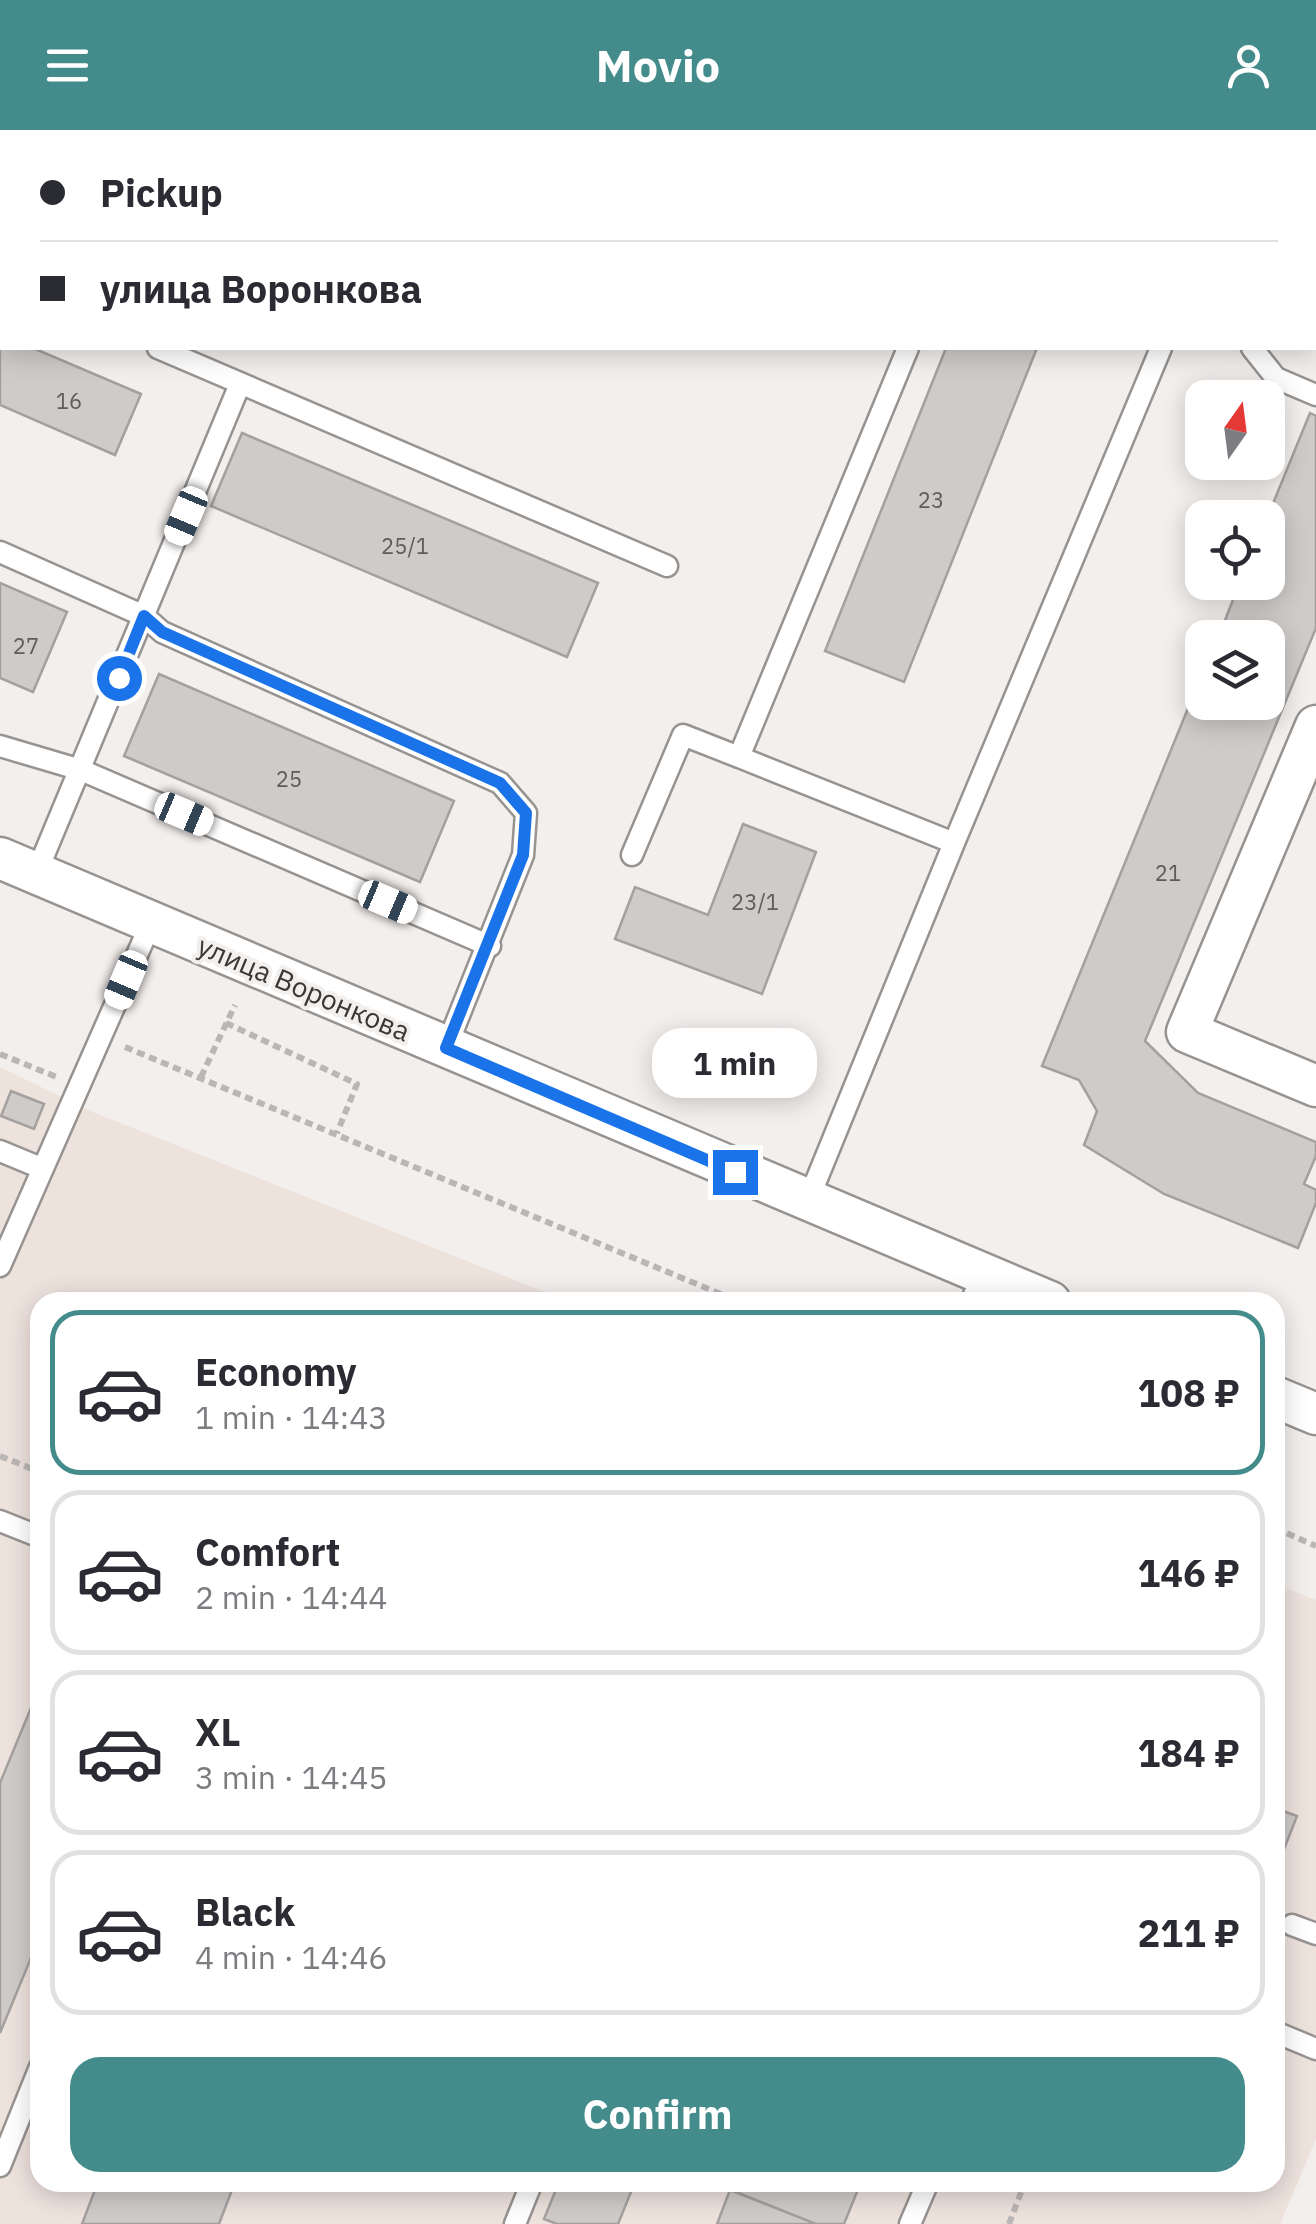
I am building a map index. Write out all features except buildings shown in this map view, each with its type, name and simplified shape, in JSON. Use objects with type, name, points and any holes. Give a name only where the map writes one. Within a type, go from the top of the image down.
[{"type":"street","points":[[1316,726],[1187,1032],[1316,1086]]},
{"type":"street","name":"улица Воронкова","points":[[18,866],[808,1203],[977,1288]]},
{"type":"street","points":[[1285,1401],[1316,1414]]},
{"type":"lane","points":[[163,350],[667,566]]},
{"type":"lane","points":[[739,756],[907,350]]},
{"type":"lane","points":[[808,1203],[1160,350]]},
{"type":"lane","points":[[1254,350],[1276,378],[1316,395]]},
{"type":"lane","points":[[18,866],[81,770],[240,384]]},
{"type":"lane","points":[[0,552],[144,616],[162,632],[500,783],[526,813],[523,855],[490,946],[446,1048]]},
{"type":"lane","points":[[632,855],[682,735],[954,843]]},
{"type":"lane","points":[[0,746],[81,770],[490,946]]},
{"type":"lane","points":[[0,1266],[150,923]]},
{"type":"lane","points":[[0,1151],[41,1168]]},
{"type":"lane","points":[[0,1521],[30,1534]]},
{"type":"lane","points":[[1292,1924],[1316,1934]]},
{"type":"lane","points":[[1285,2036],[1316,2049]]},
{"type":"lane","points":[[0,2166],[30,2092]]},
{"type":"lane","points":[[515,2224],[528,2192]]},
{"type":"lane","points":[[910,2224],[924,2192]]},
{"type":"path","points":[[201,1077],[235,1005]]},
{"type":"path","points":[[226,1023],[357,1084],[337,1132]]},
{"type":"path","points":[[100,1038],[337,1132],[716,1292]]},
{"type":"path","points":[[0,1054],[80,1086]]},
{"type":"path","points":[[0,1456],[30,1468]]},
{"type":"path","points":[[1285,1532],[1316,1546]]},
{"type":"path","points":[[1009,2224],[1021,2192]]},
{"type":"shaded area","points":[[0,1067],[95,1113],[545,1292],[30,1292],[30,2192],[1285,2192],[1285,1588],[1316,1600],[1316,2139],[1280,2224],[0,2224]]},
{"type":"route","points":[[119,678],[144,616],[162,632],[500,783],[526,813],[523,855],[490,946],[446,1048],[735,1172]]}]
